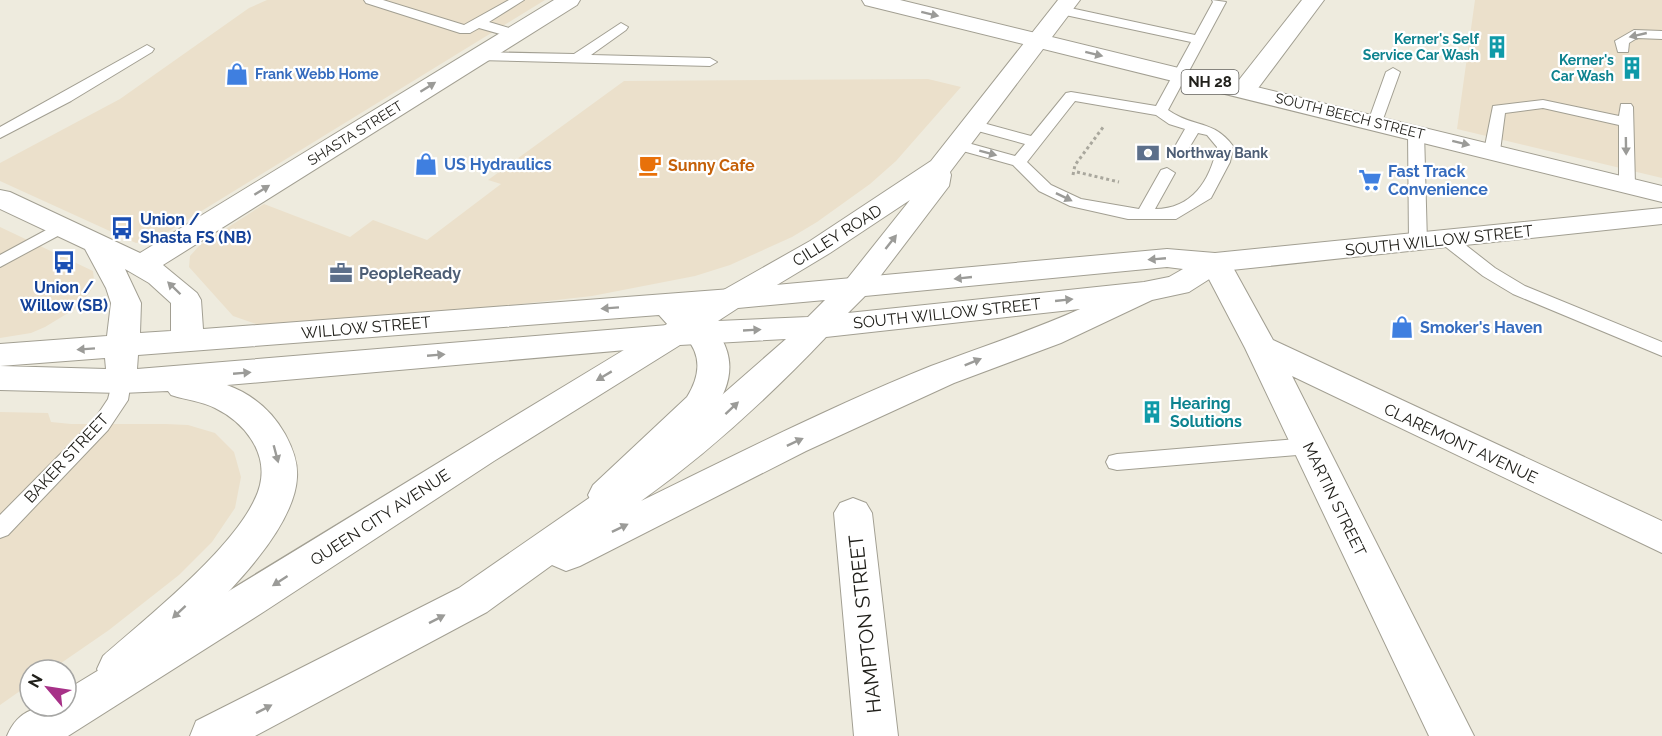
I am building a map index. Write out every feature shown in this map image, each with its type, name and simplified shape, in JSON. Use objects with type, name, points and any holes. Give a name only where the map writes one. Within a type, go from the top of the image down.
[{"type":"street","name":"SHASTA STREET","points":[[141,265],[569,0]]},
{"type":"street","name":"NH 28","points":[[873,0],[1037,41]]},
{"type":"street","points":[[1244,90],[1314,0]]},
{"type":"street","name":"CILLEY ROAD","points":[[731,299],[820,247],[939,167],[1065,5]]},
{"type":"street","name":"SOUTH BEECH STREET","points":[[1037,41],[1376,122],[1662,194]]},
{"type":"street","name":"CILLEY ROAD","points":[[855,288],[935,186],[939,167]]},
{"type":"street","points":[[1562,168],[1587,196],[1599,223]]},
{"type":"street","points":[[0,198],[95,242],[160,276],[186,300],[187,342]]},
{"type":"street","name":"SOUTH WILLOW STREET","points":[[731,299],[1167,258],[1215,262],[1448,240],[1662,216]]},
{"type":"street","points":[[82,702],[226,567],[254,535],[271,509],[278,485],[278,461],[272,441],[259,422],[239,405],[216,393],[121,364],[126,303],[121,288],[95,242]]},
{"type":"street","name":"SOUTH WILLOW STREET","points":[[680,324],[818,327],[1144,292],[1178,285],[1215,262]]},
{"type":"street","name":"MARTIN STREET","points":[[1215,262],[1261,348],[1452,736]]},
{"type":"street","points":[[473,600],[673,459],[784,361],[855,288]]},
{"type":"street","points":[[212,736],[473,600],[794,442],[942,375],[1050,334],[1144,292]]},
{"type":"street","name":"WILLOW STREET","points":[[0,378],[121,364],[680,324],[731,299]]},
{"type":"street","points":[[534,557],[605,495],[699,406],[710,390],[714,359],[708,342],[680,324]]},
{"type":"street","name":"WILLOW STREET","points":[[0,356],[121,364],[187,342],[680,324]]},
{"type":"street","name":"QUEEN CITY AVENUE","points":[[29,736],[251,599],[680,324]]},
{"type":"street","name":"CLAREMONT AVENUE","points":[[1261,348],[1662,538]]},
{"type":"street","name":"HAMPTON STREET","points":[[853,513],[876,736]]},
{"type":"lane","points":[[370,0],[465,30],[518,0]]},
{"type":"lane","points":[[1201,38],[1196,30],[1211,2],[1204,0]]},
{"type":"lane","points":[[1160,111],[1220,2],[1218,0]]},
{"type":"lane","points":[[1065,5],[1177,36],[1201,38]]},
{"type":"lane","points":[[478,23],[514,34]]},
{"type":"lane","points":[[576,59],[621,27]]},
{"type":"lane","points":[[1623,49],[1622,41],[1634,33],[1662,35]]},
{"type":"lane","points":[[0,133],[66,98],[147,49]]},
{"type":"lane","points":[[478,56],[710,62]]},
{"type":"lane","points":[[1376,122],[1393,72]]},
{"type":"lane","points":[[964,135],[1019,162],[1045,188],[1076,203],[1128,214],[1176,214],[1205,195],[1222,162],[1225,146],[1212,132],[1174,120],[1160,111],[1071,96],[1019,162]]},
{"type":"lane","points":[[1492,151],[1498,109],[1543,104],[1626,115],[1627,185]]},
{"type":"lane","points":[[1180,150],[1194,126]]},
{"type":"lane","points":[[1416,132],[1418,243]]},
{"type":"lane","points":[[964,135],[1034,142]]},
{"type":"lane","points":[[1144,214],[1167,173]]},
{"type":"lane","points":[[0,262],[61,226]]},
{"type":"lane","points":[[1448,240],[1489,272],[1519,290],[1662,349]]},
{"type":"lane","name":"BAKER STREET","points":[[0,529],[101,425],[118,400],[121,364]]},
{"type":"lane","points":[[1117,462],[1309,446]]},
{"type":"path","points":[[1072,178],[1075,165],[1119,104]]},
{"type":"path","points":[[1074,171],[1127,184]]},
{"type":"shaded area","points":[[267,0],[545,0],[156,239],[136,243],[0,181],[0,163],[120,99],[249,8]]},
{"type":"shaded area","points":[[1475,0],[1662,0],[1662,178],[1457,129]]},
{"type":"shaded area","points":[[928,79],[961,87],[896,161],[870,184],[792,237],[730,265],[695,276],[592,296],[461,311],[270,326],[233,316],[189,267],[190,256],[199,246],[264,204],[350,237],[373,220],[427,240],[501,184],[488,180],[624,81]]},
{"type":"shaded area","points":[[0,227],[93,271],[94,280],[91,290],[83,301],[45,327],[31,333],[0,338]]},
{"type":"shaded area","points":[[0,412],[48,413],[51,422],[71,424],[188,425],[215,433],[234,452],[241,477],[235,508],[212,542],[179,575],[109,630],[68,658],[18,658],[18,692],[0,705]]},
{"type":"place","name":"Kerner's Self Service Car Wash","points":[[1497,47]]},
{"type":"place","name":"Kerner's Car Wash","points":[[1632,68]]},
{"type":"place","name":"Frank Webb Home","points":[[237,74]]},
{"type":"place","name":"Northway Bank","points":[[1148,153]]},
{"type":"place","name":"US Hydraulics","points":[[426,164]]},
{"type":"place","name":"Sunny Cafe","points":[[650,165]]},
{"type":"place","name":"Fast Track Convenience","points":[[1370,180]]},
{"type":"place","name":"Union / Shasta FS (NB)","points":[[122,228]]},
{"type":"place","name":"Union / Willow (SB)","points":[[64,262]]},
{"type":"place","name":"PeopleReady","points":[[341,273]]},
{"type":"place","name":"Smoker's Haven","points":[[1402,327]]},
{"type":"place","name":"Hearing Solutions","points":[[1152,412]]}]
